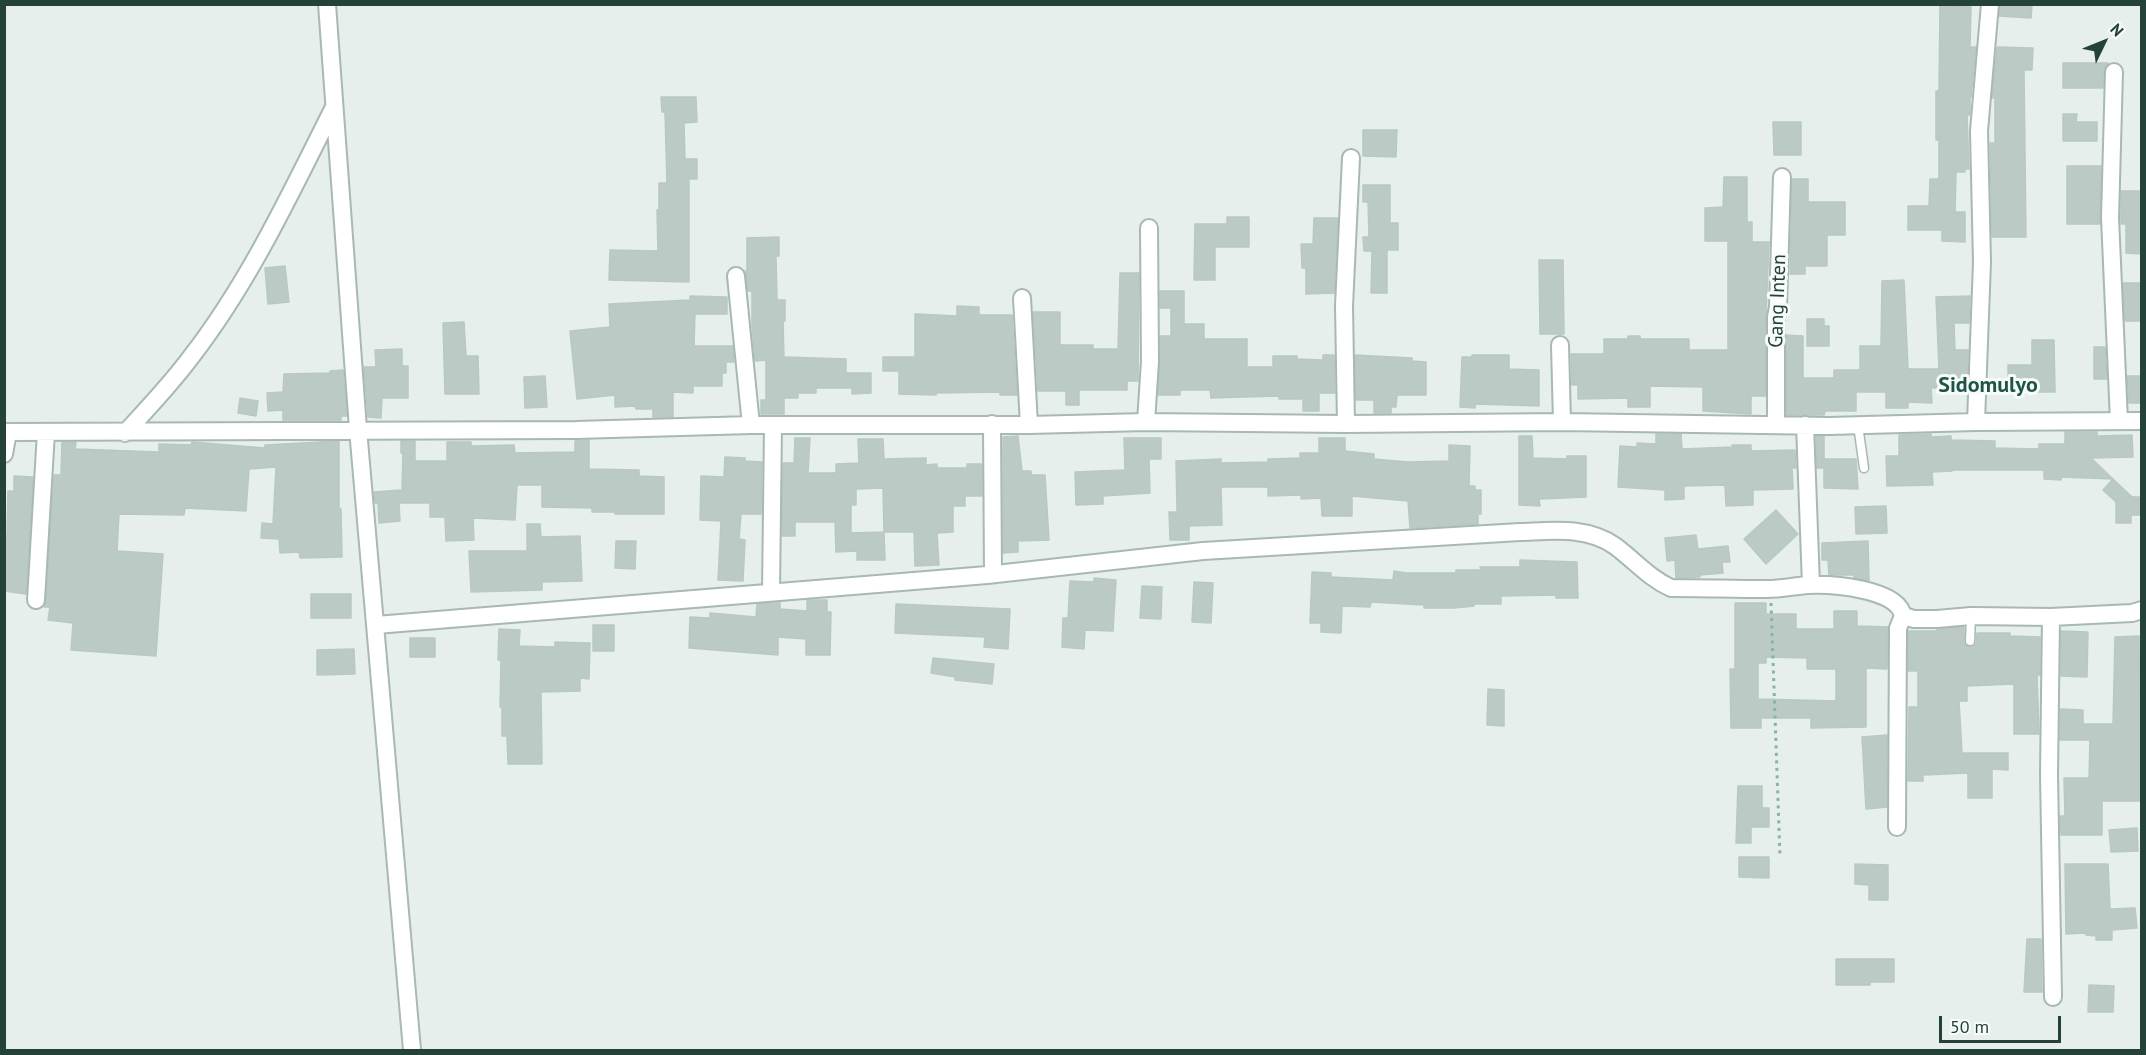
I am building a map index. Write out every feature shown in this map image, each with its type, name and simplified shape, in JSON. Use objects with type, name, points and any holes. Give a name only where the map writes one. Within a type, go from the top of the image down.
[{"type":"street","points":[[327,4],[358,429],[412,1050]]},
{"type":"street","points":[[1976,422],[1982,262],[1979,131],[1990,4]]},
{"type":"street","points":[[2114,72],[2110,218],[2119,421]]},
{"type":"street","points":[[125,432],[156,400],[192,356],[234,293],[279,216],[334,106]]},
{"type":"street","points":[[1346,424],[1344,306],[1351,158]]},
{"type":"street","name":"Gang Inten","points":[[1776,424],[1776,317],[1782,177]]},
{"type":"street","points":[[1146,422],[1150,361],[1149,228]]},
{"type":"street","points":[[736,276],[751,425]]},
{"type":"street","points":[[1022,298],[1029,425]]},
{"type":"street","points":[[1560,345],[1562,422]]},
{"type":"street","points":[[4,454],[6,432],[576,430],[751,425],[1029,425],[1146,422],[1858,425],[2142,421]]},
{"type":"street","points":[[992,424],[993,574]]},
{"type":"street","points":[[1805,425],[1810,585]]},
{"type":"street","points":[[771,592],[773,426]]},
{"type":"street","points":[[36,600],[46,432]]},
{"type":"street","points":[[376,625],[993,574],[1203,551],[1520,532],[1572,531],[1597,536],[1614,545],[1657,582],[1671,588],[1770,589],[1810,585],[1873,591],[1890,600],[1902,611],[1903,616],[1898,628],[1897,827]]},
{"type":"street","points":[[1903,616],[1914,619],[1971,616],[2051,617],[2132,612],[2142,609]]},
{"type":"street","points":[[2051,617],[2049,776],[2053,997]]},
{"type":"lane","points":[[1858,425],[1864,468]]},
{"type":"lane","points":[[1970,641],[1971,616]]},
{"type":"path","points":[[1770,589],[1780,857]]},
{"type":"building","points":[[2000,4],[2032,4],[2031,18],[1999,16]]},
{"type":"building","points":[[1940,5],[1971,7],[1970,47],[1976,47],[1970,115],[1967,115],[1969,169],[1965,169],[1965,172],[1956,172],[1955,212],[1965,212],[1965,242],[1942,241],[1942,230],[1908,230],[1908,206],[1929,206],[1930,179],[1939,179],[1936,91],[1939,91]]},
{"type":"building","points":[[1997,47],[2033,48],[2032,70],[2024,70],[2026,237],[1992,237],[1990,143],[1995,143],[1995,98],[1992,98]]},
{"type":"building","points":[[2063,63],[2108,63],[2104,71],[2103,88],[2063,88]]},
{"type":"building","points":[[661,97],[696,97],[697,122],[684,123],[685,159],[697,159],[697,179],[689,179],[689,282],[609,280],[610,250],[658,251],[659,183],[667,183],[665,112],[662,112]]},
{"type":"building","points":[[2063,114],[2077,114],[2076,122],[2097,122],[2097,141],[2063,141]]},
{"type":"building","points":[[1773,122],[1801,122],[1801,155],[1774,155]]},
{"type":"building","points":[[1363,130],[1397,130],[1396,157],[1363,156]]},
{"type":"building","points":[[2067,166],[2101,166],[2100,224],[2067,224]]},
{"type":"building","points":[[1724,177],[1747,177],[1747,222],[1752,222],[1752,242],[1769,242],[1766,396],[1751,396],[1751,414],[1703,411],[1703,387],[1650,386],[1650,407],[1628,407],[1628,398],[1578,399],[1578,385],[1572,385],[1571,354],[1604,354],[1604,339],[1628,339],[1628,336],[1640,336],[1640,339],[1689,339],[1689,350],[1728,350],[1728,241],[1705,241],[1705,208],[1723,207]]},
{"type":"building","points":[[1792,179],[1808,179],[1808,202],[1845,202],[1845,235],[1827,235],[1827,266],[1805,266],[1805,274],[1790,274]]},
{"type":"building","points":[[1363,185],[1390,185],[1390,223],[1398,223],[1398,250],[1387,250],[1387,293],[1371,293],[1372,251],[1364,251],[1363,237],[1369,237],[1368,202],[1363,202]]},
{"type":"building","points":[[2121,191],[2142,191],[2142,254],[2126,253],[2126,224],[2121,224]]},
{"type":"building","points":[[1227,217],[1249,217],[1249,247],[1215,247],[1215,280],[1194,280],[1195,224],[1227,224]]},
{"type":"building","points":[[1314,218],[1338,218],[1334,293],[1306,294],[1306,268],[1302,268],[1301,244],[1313,244]]},
{"type":"building","points":[[779,237],[779,256],[776,256],[777,300],[785,300],[784,357],[846,359],[846,373],[871,373],[871,393],[852,394],[852,388],[816,388],[816,393],[798,393],[798,398],[784,398],[784,414],[761,414],[761,400],[766,400],[766,360],[755,361],[752,291],[748,291],[745,271],[747,271],[747,238]]},
{"type":"building","points":[[1539,260],[1563,260],[1564,334],[1540,334]]},
{"type":"building","points":[[285,266],[289,302],[268,304],[265,268]]},
{"type":"building","points":[[1120,273],[1139,273],[1138,381],[1127,381],[1127,390],[1079,390],[1079,405],[1066,405],[1066,391],[1038,391],[1033,312],[1060,312],[1060,345],[1093,345],[1093,349],[1118,349]]},
{"type":"building","points":[[1904,280],[1908,369],[1939,369],[1936,297],[1970,296],[1969,323],[1954,323],[1955,350],[1968,350],[1967,388],[1931,388],[1932,403],[1908,402],[1908,408],[1886,408],[1886,392],[1856,392],[1856,411],[1825,411],[1824,415],[1786,415],[1786,335],[1803,336],[1803,378],[1834,378],[1834,370],[1860,370],[1860,346],[1881,346],[1882,281]]},
{"type":"building","points":[[2123,283],[2142,283],[2142,321],[2125,321]]},
{"type":"building","points":[[1160,291],[1184,291],[1184,324],[1204,324],[1204,339],[1247,339],[1247,367],[1273,367],[1273,356],[1297,356],[1297,359],[1323,360],[1323,355],[1334,355],[1335,393],[1319,393],[1319,411],[1303,411],[1303,399],[1279,399],[1279,396],[1211,398],[1210,390],[1180,390],[1180,395],[1158,395],[1160,336],[1171,336],[1171,308],[1160,308]]},
{"type":"building","points":[[690,296],[727,297],[727,314],[695,314],[694,346],[733,346],[734,362],[726,362],[726,373],[722,373],[722,386],[693,386],[693,393],[673,392],[673,417],[653,417],[653,409],[636,409],[635,406],[615,407],[615,395],[577,399],[570,331],[610,327],[609,304],[690,300]]},
{"type":"building","points":[[957,306],[979,307],[979,315],[1012,315],[1017,395],[1000,395],[1000,392],[899,394],[899,371],[883,371],[883,357],[915,357],[915,314],[957,316]]},
{"type":"building","points":[[1807,319],[1824,319],[1824,326],[1829,326],[1829,346],[1807,346]]},
{"type":"building","points":[[464,322],[466,356],[478,356],[479,394],[445,394],[443,323]]},
{"type":"building","points":[[2032,340],[2054,340],[2055,392],[2032,392],[2032,385],[2008,385],[2008,365],[2032,365]]},
{"type":"building","points":[[2094,347],[2105,347],[2107,379],[2094,379]]},
{"type":"building","points":[[402,349],[402,366],[408,366],[408,398],[382,398],[381,418],[368,417],[364,367],[376,367],[375,350]]},
{"type":"building","points":[[1355,355],[1412,358],[1412,361],[1426,362],[1426,395],[1397,395],[1396,407],[1391,407],[1391,413],[1374,413],[1374,400],[1356,400]]},
{"type":"building","points":[[1472,355],[1509,355],[1509,369],[1539,370],[1539,406],[1475,404],[1475,408],[1460,407],[1462,357],[1472,357]]},
{"type":"building","points":[[343,370],[347,416],[341,416],[341,420],[283,420],[283,410],[268,411],[267,393],[283,392],[284,374],[330,373],[330,371]]},
{"type":"building","points":[[545,376],[547,407],[525,408],[524,377]]},
{"type":"building","points":[[2127,376],[2142,376],[2142,403],[2129,403]]},
{"type":"building","points":[[240,398],[258,401],[256,416],[238,413]]},
{"type":"building","points":[[2065,432],[2097,432],[2097,436],[2132,435],[2133,457],[2091,458],[2113,479],[2061,477],[2061,480],[2044,479],[2044,470],[1952,470],[1932,472],[1933,485],[1887,486],[1886,456],[1899,456],[1899,435],[1951,436],[1951,440],[1995,441],[1995,448],[2039,449],[2039,444],[2065,444]]},
{"type":"building","points":[[1656,434],[1681,434],[1682,449],[1751,445],[1751,451],[1795,450],[1796,468],[1792,468],[1793,489],[1753,490],[1753,505],[1726,506],[1725,485],[1684,486],[1684,499],[1665,500],[1665,490],[1618,487],[1620,446],[1637,447],[1637,443],[1656,444]]},
{"type":"building","points":[[1018,436],[1022,471],[1031,471],[1031,475],[1045,475],[1049,540],[1018,541],[1018,552],[1003,553],[1003,437]]},
{"type":"building","points":[[1519,436],[1532,436],[1533,458],[1567,459],[1567,456],[1586,456],[1586,497],[1539,499],[1540,506],[1519,505]]},
{"type":"building","points":[[1816,436],[1824,436],[1824,459],[1856,459],[1858,489],[1824,488],[1824,468],[1817,468]]},
{"type":"building","points":[[795,438],[810,438],[808,473],[836,473],[836,464],[859,463],[858,439],[883,439],[884,459],[926,458],[926,465],[937,464],[937,468],[967,468],[967,464],[982,464],[982,496],[965,496],[965,506],[953,506],[953,532],[937,533],[939,565],[915,566],[914,532],[884,532],[885,560],[857,560],[857,551],[836,552],[835,522],[795,522],[795,536],[782,536],[783,463],[794,463]],"holes":[[[883,488],[884,532],[851,533],[851,505],[856,505],[856,489]]]},
{"type":"building","points":[[1124,438],[1161,438],[1161,459],[1149,459],[1150,493],[1103,496],[1103,504],[1076,505],[1075,472],[1125,470]]},
{"type":"building","points":[[1319,438],[1345,438],[1345,451],[1374,454],[1374,459],[1408,462],[1449,461],[1449,445],[1470,446],[1469,486],[1475,486],[1475,490],[1481,490],[1481,514],[1478,514],[1478,524],[1410,528],[1408,501],[1352,496],[1352,516],[1322,516],[1321,498],[1301,499],[1301,495],[1268,496],[1268,487],[1221,487],[1222,525],[1189,526],[1189,540],[1170,540],[1169,512],[1177,512],[1176,461],[1221,459],[1221,463],[1268,462],[1268,459],[1300,458],[1300,453],[1319,453]]},
{"type":"building","points":[[589,440],[589,469],[639,470],[639,476],[664,477],[664,514],[615,514],[615,512],[592,512],[592,508],[542,507],[542,485],[517,485],[515,520],[473,518],[474,540],[446,541],[445,517],[430,517],[430,503],[399,503],[400,521],[379,523],[378,503],[375,503],[374,492],[402,490],[401,441],[415,441],[415,461],[447,461],[447,442],[471,442],[471,446],[514,445],[515,453],[575,452],[575,441]]},
{"type":"building","points":[[339,441],[342,557],[300,558],[299,552],[280,553],[279,539],[261,538],[262,523],[273,524],[276,467],[249,469],[246,511],[185,508],[184,515],[119,514],[117,551],[163,554],[156,656],[71,650],[73,623],[48,620],[50,607],[44,607],[54,475],[61,475],[62,442],[76,442],[75,449],[159,452],[159,444],[191,445],[192,442],[265,448],[265,445]]},
{"type":"building","points":[[725,457],[762,462],[761,514],[741,514],[739,539],[745,540],[743,581],[718,580],[721,521],[700,520],[701,476],[724,477]]},
{"type":"building","points":[[14,476],[33,477],[26,594],[4,591],[4,536],[7,536],[8,491],[14,491]]},
{"type":"building","points":[[2113,479],[2132,497],[2142,497],[2142,515],[2131,515],[2131,523],[2116,523],[2116,502],[2103,490]]},
{"type":"building","points":[[1886,506],[1887,533],[1856,534],[1855,507]]},
{"type":"building","points":[[1776,510],[1798,534],[1766,564],[1744,539]]},
{"type":"building","points":[[527,524],[540,524],[541,537],[580,536],[582,581],[542,582],[542,590],[471,592],[469,551],[527,551]]},
{"type":"building","points":[[1696,535],[1698,549],[1728,546],[1730,562],[1722,562],[1723,573],[1676,578],[1675,560],[1667,561],[1665,538]]},
{"type":"building","points":[[616,541],[636,541],[635,569],[615,568]]},
{"type":"building","points":[[1868,541],[1869,581],[1854,578],[1854,575],[1829,575],[1828,560],[1822,560],[1822,543]]},
{"type":"building","points":[[1520,560],[1577,562],[1578,598],[1556,598],[1556,595],[1501,596],[1501,604],[1474,604],[1474,606],[1454,608],[1424,608],[1424,605],[1371,602],[1370,607],[1342,606],[1341,633],[1321,632],[1321,623],[1310,623],[1312,572],[1331,573],[1331,577],[1393,580],[1394,571],[1456,573],[1456,570],[1481,570],[1480,567],[1520,567]]},
{"type":"building","points":[[1094,578],[1116,580],[1113,631],[1085,630],[1084,649],[1062,647],[1063,618],[1068,618],[1070,581],[1094,582]]},
{"type":"building","points":[[1194,582],[1213,583],[1211,623],[1192,622]]},
{"type":"building","points":[[1142,586],[1162,587],[1161,619],[1140,618]]},
{"type":"building","points":[[311,594],[351,594],[351,618],[311,618]]},
{"type":"building","points":[[807,600],[827,600],[827,612],[831,612],[830,655],[806,655],[806,639],[778,637],[778,655],[689,648],[690,617],[710,618],[710,613],[756,617],[757,604],[773,603],[780,603],[780,609],[807,611]]},
{"type":"building","points":[[1735,603],[1766,603],[1766,614],[1796,614],[1796,629],[1834,629],[1834,611],[1857,611],[1857,626],[1888,627],[1887,669],[1866,668],[1866,727],[1811,728],[1811,718],[1761,718],[1761,728],[1731,728],[1730,669],[1735,669]],"holes":[[[1766,657],[1807,658],[1807,669],[1836,669],[1836,701],[1758,699],[1758,663],[1766,663]]]},
{"type":"building","points":[[896,604],[1010,609],[1008,649],[984,647],[985,637],[895,633]]},
{"type":"building","points":[[593,625],[614,625],[614,651],[593,651]]},
{"type":"building","points":[[1964,627],[1964,643],[1969,647],[1976,644],[1977,633],[2010,633],[2010,636],[2040,637],[2040,675],[2037,675],[2039,734],[2014,734],[2014,684],[1967,686],[1967,701],[1959,701],[1962,753],[2008,753],[2008,770],[1992,769],[1992,798],[1968,798],[1968,773],[1923,775],[1923,781],[1908,781],[1909,707],[1918,707],[1918,671],[1908,671],[1908,631],[1937,631],[1937,629]]},
{"type":"building","points":[[499,629],[520,630],[519,646],[555,647],[555,642],[590,643],[589,679],[580,678],[580,691],[541,692],[542,764],[508,764],[507,736],[502,736],[502,707],[500,707]]},
{"type":"building","points":[[2061,631],[2088,632],[2087,677],[2061,676]]},
{"type":"building","points":[[2139,636],[2141,801],[2102,801],[2102,835],[2061,835],[2060,816],[2065,816],[2064,778],[2089,778],[2090,740],[2060,740],[2060,709],[2083,710],[2083,724],[2113,724],[2115,637]]},
{"type":"building","points":[[410,638],[435,638],[435,657],[410,657]]},
{"type":"building","points":[[354,649],[355,674],[317,675],[317,650]]},
{"type":"building","points":[[933,658],[994,664],[992,684],[955,680],[955,677],[931,673]]},
{"type":"building","points":[[1488,689],[1504,690],[1504,726],[1487,725]]},
{"type":"building","points":[[1887,735],[1887,807],[1866,809],[1862,737]]},
{"type":"building","points":[[1738,786],[1762,786],[1762,808],[1769,808],[1769,827],[1751,827],[1751,843],[1736,843]]},
{"type":"building","points":[[2137,828],[2138,851],[2111,852],[2109,830]]},
{"type":"building","points":[[1739,857],[1769,857],[1769,878],[1739,877]]},
{"type":"building","points":[[1855,864],[1888,865],[1888,900],[1869,900],[1869,885],[1855,884]]},
{"type":"building","points":[[2065,864],[2108,864],[2110,909],[2135,908],[2137,928],[2112,930],[2112,940],[2096,940],[2096,936],[2086,935],[2086,933],[2066,934]]},
{"type":"building","points":[[2027,939],[2041,939],[2042,992],[2024,992]]},
{"type":"building","points":[[1836,959],[1894,959],[1894,982],[1836,985]]},
{"type":"building","points":[[2089,985],[2114,986],[2113,1012],[2088,1012]]},
{"type":"district","name":"Sidomulyo","points":[[1988,386]]}]
